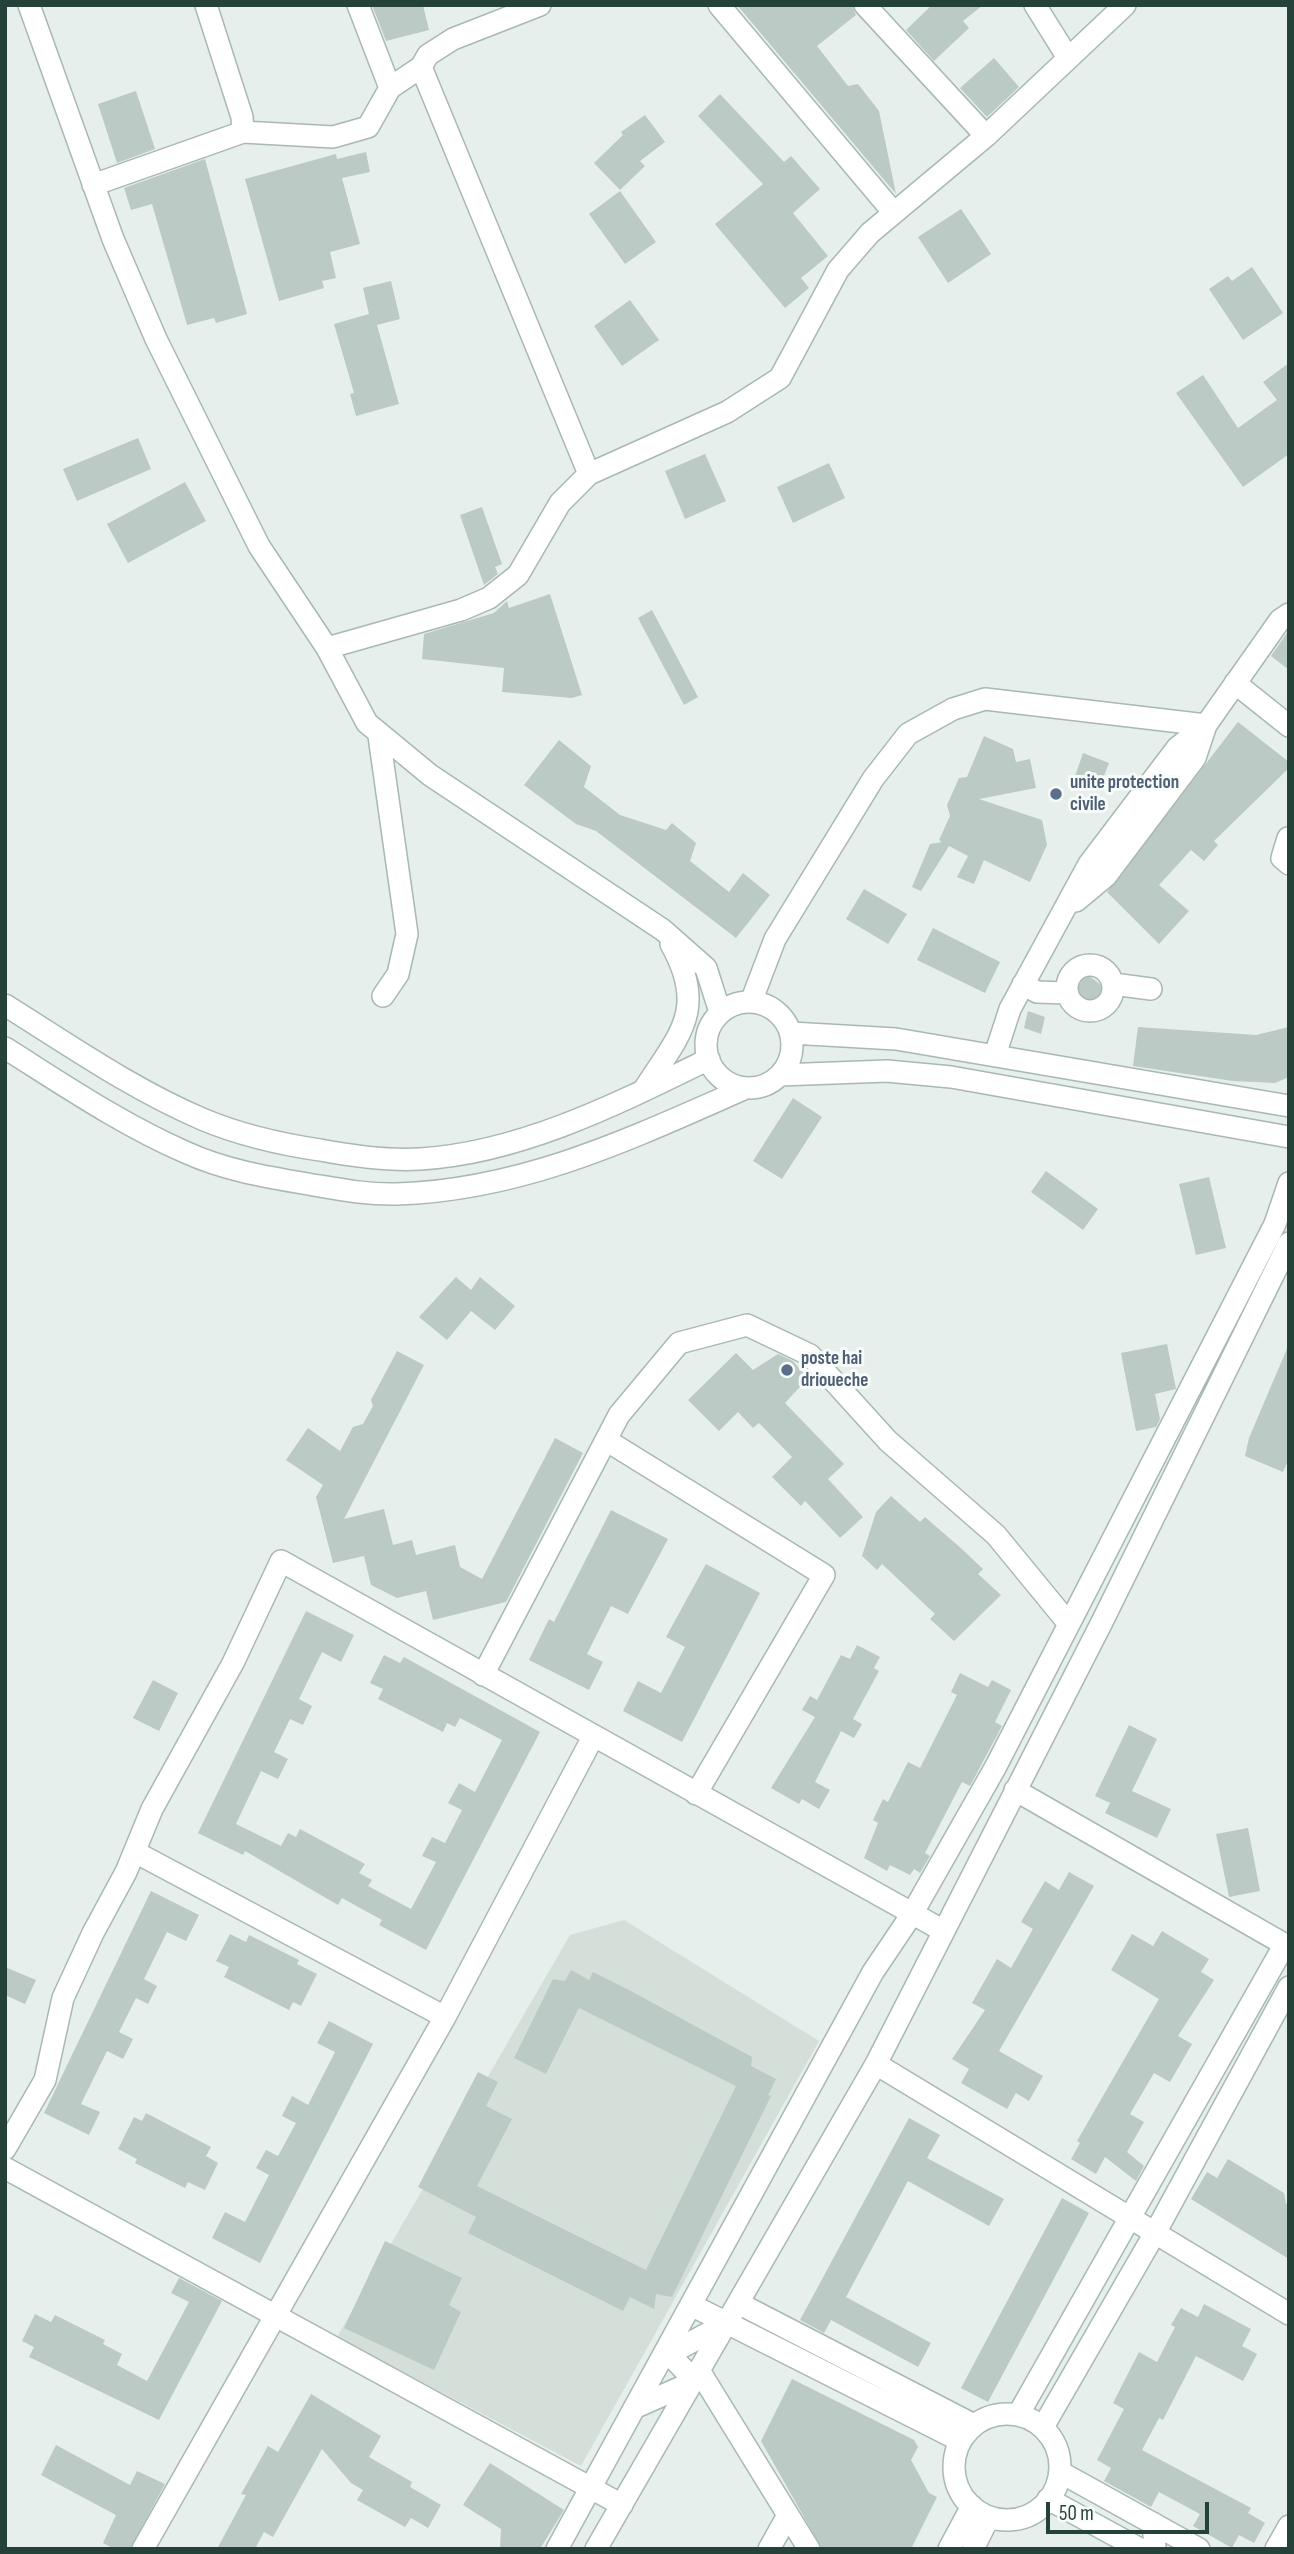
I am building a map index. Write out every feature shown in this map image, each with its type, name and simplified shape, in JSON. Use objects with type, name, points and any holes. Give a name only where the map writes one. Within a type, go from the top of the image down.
[{"type":"street","points":[[29,5],[93,185],[150,327],[198,429],[259,546],[327,648],[357,708],[379,736],[430,775],[663,930],[706,968],[720,1013]]},
{"type":"street","points":[[206,5],[242,117],[243,132]]},
{"type":"street","points":[[358,5],[390,88]]},
{"type":"street","points":[[719,5],[894,213]]},
{"type":"street","points":[[865,5],[986,136]]},
{"type":"street","points":[[1035,5],[1068,58]]},
{"type":"street","points":[[327,648],[461,610],[489,598],[518,575],[560,503],[589,474],[727,412],[780,378],[838,270],[870,233],[986,136],[1125,5]]},
{"type":"street","points":[[93,185],[243,132],[333,137],[368,127],[390,88],[421,67],[428,55],[453,39],[533,7]]},
{"type":"street","points":[[421,67],[589,474]]},
{"type":"street","points":[[995,1055],[1010,1009],[1089,864],[1177,748],[1206,725],[1280,620],[1289,614]]},
{"type":"street","points":[[1235,683],[1289,726]]},
{"type":"street","points":[[751,1002],[775,939],[873,779],[908,734],[961,705],[985,699],[1206,725]]},
{"type":"street","points":[[379,736],[407,934],[398,974],[383,996]]},
{"type":"street","points":[[1288,838],[1282,858],[1289,864]]},
{"type":"street","points":[[642,1092],[677,1038],[690,1004],[689,984],[682,964],[663,930]]},
{"type":"street","points":[[1084,966],[1105,971],[1113,984],[1110,999],[1099,1010],[1083,1010],[1071,1001],[1067,993],[1072,974],[1084,966]]},
{"type":"street","points":[[1023,984],[1037,992],[1067,993]]},
{"type":"street","points":[[1113,984],[1151,989]]},
{"type":"street","points":[[5,1048],[146,1133],[229,1168],[362,1193],[409,1193],[493,1184],[557,1167],[746,1088],[760,1087],[780,1075],[790,1058],[790,1033],[783,1017],[772,1008],[751,1002],[732,1005],[720,1013],[706,1037],[709,1059],[720,1077],[746,1088]]},
{"type":"street","points":[[5,1005],[124,1080],[201,1119],[241,1135],[362,1157],[419,1159],[504,1143],[572,1122],[709,1059]]},
{"type":"street","points":[[790,1033],[896,1039],[1289,1106]]},
{"type":"street","points":[[780,1075],[887,1071],[950,1077],[1289,1138]]},
{"type":"street","points":[[557,2549],[873,1972],[912,1914],[995,1768],[1275,1224],[1289,1183]]},
{"type":"street","points":[[596,2549],[876,2064],[942,1930],[1102,1622],[1289,1243]]},
{"type":"street","points":[[483,1675],[620,1415],[679,1343],[747,1325],[810,1355],[888,1441],[996,1535],[1069,1623]]},
{"type":"street","points":[[606,1440],[824,1575],[696,1794]]},
{"type":"street","points":[[5,2148],[45,2080],[63,1998],[135,1852],[152,1809],[233,1663],[281,1561],[942,1930]]},
{"type":"street","points":[[143,2549],[445,2017],[593,1737]]},
{"type":"street","points":[[1015,1790],[1287,1946],[1018,2415]]},
{"type":"street","points":[[135,1852],[445,2017]]},
{"type":"street","points":[[1043,2427],[1155,2233],[1289,1987]]},
{"type":"street","points":[[876,2064],[1289,2314]]},
{"type":"street","points":[[5,2168],[277,2314],[622,2505]]},
{"type":"street","points":[[738,2303],[968,2433]]},
{"type":"street","points":[[691,2305],[968,2433]]},
{"type":"street","points":[[727,2323],[669,2354],[698,2376],[809,2549]]},
{"type":"street","points":[[634,2408],[698,2376]]},
{"type":"street","points":[[1018,2415],[1043,2427],[1059,2453],[1060,2472],[1056,2490],[1041,2508],[1025,2518],[1007,2521],[980,2512],[964,2499],[956,2482],[954,2463],[968,2433],[990,2416],[1018,2415]]},
{"type":"street","points":[[1060,2472],[1199,2549]]},
{"type":"street","points":[[1048,2499],[1140,2549],[1153,2523]]},
{"type":"street","points":[[949,2549],[980,2512]]},
{"type":"street","points":[[973,2549],[980,2512]]},
{"type":"street","points":[[769,2549],[788,2515]]},
{"type":"street","points":[[1153,2523],[1155,2549]]},
{"type":"street","points":[[1276,2549],[1289,2526]]},
{"type":"shaded area","points":[[624,1920],[819,2041],[581,2466],[337,2337],[570,1935]]},
{"type":"building","points":[[372,5],[423,5],[429,30],[386,41]]},
{"type":"building","points":[[737,5],[852,5],[856,15],[817,46],[848,86],[858,84],[879,111],[896,194]]},
{"type":"building","points":[[932,5],[983,5],[963,21],[969,28],[934,61],[906,30]]},
{"type":"building","points":[[994,58],[1019,87],[987,117],[960,88]]},
{"type":"building","points":[[136,91],[155,149],[117,163],[98,104]]},
{"type":"building","points":[[720,94],[784,162],[791,156],[820,189],[793,213],[828,256],[801,278],[809,288],[785,308],[715,224],[763,184],[698,116]]},
{"type":"building","points":[[645,115],[665,142],[640,161],[645,166],[620,190],[594,163],[623,135],[621,132]]},
{"type":"building","points":[[366,152],[370,172],[342,178],[360,244],[330,252],[336,278],[322,281],[324,288],[279,301],[245,179],[336,154],[337,159]]},
{"type":"building","points":[[205,159],[247,314],[216,323],[214,318],[187,325],[152,204],[131,210],[124,188]]},
{"type":"building","points":[[620,191],[656,242],[625,264],[589,214]]},
{"type":"building","points":[[961,209],[991,254],[948,283],[918,237]]},
{"type":"building","points":[[1252,267],[1283,313],[1243,340],[1209,289],[1228,276],[1232,281]]},
{"type":"building","points":[[391,281],[400,319],[377,325],[399,404],[356,416],[350,394],[354,393],[334,324],[369,314],[363,288]]},
{"type":"building","points":[[630,300],[659,340],[622,366],[594,326]]},
{"type":"building","points":[[1289,363],[1289,454],[1243,487],[1176,393],[1203,375],[1238,428],[1277,400],[1263,382]]},
{"type":"building","points":[[138,438],[151,469],[77,501],[63,469]]},
{"type":"building","points":[[705,454],[726,501],[685,519],[665,471]]},
{"type":"building","points":[[829,463],[845,498],[793,523],[777,487]]},
{"type":"building","points":[[185,482],[206,521],[128,563],[107,524]]},
{"type":"building","points":[[482,507],[502,564],[495,567],[498,574],[484,585],[460,515]]},
{"type":"building","points":[[550,594],[582,695],[572,698],[502,692],[504,668],[422,659],[424,634],[494,613],[507,601],[509,608]]},
{"type":"building","points":[[652,610],[698,697],[684,705],[638,618]]},
{"type":"building","points":[[1289,630],[1289,670],[1271,656]]},
{"type":"building","points":[[1238,722],[1289,762],[1289,768],[1214,841],[1218,845],[1204,861],[1191,850],[1159,885],[1189,911],[1159,944],[1107,892]]},
{"type":"building","points":[[984,736],[1013,749],[1016,762],[1030,759],[1036,788],[979,799],[1042,820],[1047,845],[1030,882],[984,860],[974,884],[957,877],[968,856],[949,846],[921,891],[912,887],[930,844],[942,842],[939,840],[950,816],[947,805],[959,778],[967,777]]},
{"type":"building","points":[[559,740],[591,766],[584,787],[620,815],[666,830],[672,823],[696,843],[690,861],[729,892],[743,873],[770,895],[736,938],[596,831],[576,824],[524,785]]},
{"type":"building","points":[[1083,753],[1109,763],[1098,791],[1073,782]]},
{"type":"building","points":[[864,889],[907,914],[888,944],[846,919]]},
{"type":"building","points":[[933,928],[1000,962],[985,993],[917,960]]},
{"type":"building","points":[[1086,974],[1100,984],[1102,991],[1092,1006],[1080,995],[1078,986]]},
{"type":"building","points":[[1028,1011],[1045,1017],[1041,1034],[1024,1028]]},
{"type":"building","points":[[1138,1027],[1256,1035],[1289,1027],[1289,1077],[1275,1083],[1233,1081],[1133,1066]]},
{"type":"building","points":[[793,1098],[822,1117],[782,1179],[753,1161]]},
{"type":"building","points":[[1046,1171],[1098,1209],[1083,1230],[1031,1192]]},
{"type":"building","points":[[1209,1177],[1226,1248],[1196,1255],[1179,1184]]},
{"type":"building","points":[[456,1277],[471,1290],[480,1277],[515,1306],[495,1330],[471,1311],[447,1340],[419,1317]]},
{"type":"building","points":[[1167,1344],[1176,1389],[1155,1394],[1160,1419],[1156,1427],[1136,1431],[1121,1353]]},
{"type":"building","points":[[1289,1344],[1289,1459],[1283,1472],[1245,1456],[1249,1438]]},
{"type":"building","points":[[397,1351],[424,1365],[344,1519],[384,1509],[393,1545],[412,1540],[416,1555],[455,1545],[460,1567],[482,1579],[555,1438],[583,1453],[506,1602],[433,1620],[426,1591],[397,1598],[371,1585],[364,1556],[333,1563],[316,1497],[323,1485],[286,1460],[308,1428],[340,1451],[353,1427],[363,1424],[373,1406],[371,1400]]},
{"type":"building","points":[[736,1353],[753,1370],[778,1354],[793,1361],[808,1378],[785,1403],[844,1464],[828,1479],[863,1517],[840,1538],[805,1501],[801,1506],[772,1477],[792,1457],[759,1423],[753,1428],[738,1412],[719,1431],[688,1400]]},
{"type":"building","points":[[891,1496],[920,1522],[925,1517],[963,1550],[983,1569],[978,1574],[1001,1595],[954,1641],[930,1619],[935,1614],[882,1564],[877,1570],[862,1556],[876,1512]]},
{"type":"building","points":[[611,1510],[668,1539],[628,1614],[611,1606],[587,1654],[603,1662],[589,1690],[529,1660],[549,1619],[554,1622]]},
{"type":"building","points":[[706,1564],[760,1593],[682,1742],[623,1711],[638,1681],[661,1693],[685,1647],[666,1637]]},
{"type":"building","points":[[306,1611],[354,1635],[341,1662],[322,1652],[299,1699],[312,1706],[303,1725],[290,1719],[274,1752],[288,1759],[278,1779],[261,1771],[236,1824],[281,1846],[288,1833],[296,1837],[300,1829],[365,1864],[359,1873],[372,1880],[368,1886],[411,1909],[436,1862],[422,1856],[432,1837],[445,1843],[462,1810],[448,1803],[459,1783],[475,1792],[502,1740],[460,1718],[455,1727],[447,1723],[443,1732],[378,1699],[383,1689],[370,1683],[384,1655],[400,1663],[404,1657],[540,1732],[426,1950],[379,1925],[382,1920],[342,1898],[338,1905],[245,1851],[243,1855],[198,1833]]},
{"type":"building","points":[[857,1645],[880,1657],[874,1668],[879,1671],[853,1719],[862,1724],[854,1738],[841,1731],[815,1782],[830,1790],[819,1809],[802,1799],[799,1804],[771,1788],[815,1717],[802,1710],[810,1696],[817,1700],[841,1655],[850,1659]]},
{"type":"building","points":[[960,1673],[988,1687],[992,1680],[1011,1690],[995,1722],[1002,1726],[970,1786],[962,1782],[925,1853],[930,1856],[920,1873],[914,1869],[910,1875],[890,1865],[887,1871],[864,1858],[878,1823],[873,1820],[883,1799],[888,1802],[908,1762],[920,1768],[957,1695],[951,1692]]},
{"type":"building","points":[[153,1680],[178,1693],[159,1731],[133,1718]]},
{"type":"building","points":[[1129,1725],[1157,1739],[1132,1791],[1171,1809],[1157,1838],[1105,1813],[1110,1803],[1095,1796]]},
{"type":"building","points":[[1248,1828],[1260,1891],[1229,1897],[1216,1834]]},
{"type":"building","points":[[1069,1872],[1094,1886],[999,2051],[1043,2076],[1029,2101],[1016,2093],[1007,2109],[961,2083],[969,2069],[952,2059],[985,2010],[972,2003],[997,1959],[1011,1968],[1033,1929],[1021,1922],[1045,1881],[1059,1890]]},
{"type":"building","points":[[151,1891],[199,1915],[186,1941],[167,1932],[144,1979],[157,1986],[148,2004],[136,1998],[119,2032],[133,2039],[123,2059],[107,2051],[81,2104],[100,2112],[89,2135],[44,2113]]},
{"type":"building","points":[[1162,1931],[1209,1959],[1201,1972],[1214,1980],[1178,2036],[1192,2044],[1170,2082],[1154,2073],[1130,2114],[1144,2122],[1127,2152],[1144,2166],[1136,2181],[1105,2157],[1096,2174],[1071,2159],[1080,2143],[1077,2141],[1159,1999],[1111,1970],[1132,1934],[1153,1946]]},
{"type":"building","points":[[230,1934],[246,1942],[249,1935],[299,1960],[297,1964],[317,1974],[301,2006],[293,2002],[289,2010],[224,1977],[229,1967],[216,1961]]},
{"type":"building","points":[[5,1967],[36,1980],[25,2004],[5,1995]]},
{"type":"building","points":[[571,1970],[589,1980],[593,1972],[629,1990],[752,2057],[751,2066],[776,2079],[768,2095],[771,2096],[672,2297],[656,2294],[654,2309],[630,2297],[623,2311],[468,2233],[476,2217],[418,2187],[478,2072],[498,2082],[486,2106],[512,2119],[477,2186],[646,2270],[736,2086],[579,2008],[546,2074],[514,2058],[553,1979],[565,1981]]},
{"type":"building","points":[[329,2021],[373,2044],[260,2263],[212,2238],[225,2212],[245,2222],[269,2175],[256,2168],[266,2150],[278,2156],[296,2123],[282,2116],[292,2096],[308,2105],[335,2052],[317,2043]]},
{"type":"building","points":[[146,2113],[211,2147],[206,2156],[218,2163],[205,2190],[188,2182],[185,2188],[135,2163],[137,2159],[118,2149],[134,2117],[142,2121]]},
{"type":"building","points":[[909,2118],[940,2135],[927,2158],[1004,2199],[989,2226],[908,2181],[846,2297],[931,2343],[918,2367],[831,2320],[824,2333],[800,2320]]},
{"type":"building","points":[[1228,2159],[1284,2193],[1286,2204],[1289,2203],[1289,2259],[1191,2199],[1207,2172],[1217,2178]]},
{"type":"building","points":[[1062,2198],[1089,2213],[988,2402],[961,2388]]},
{"type":"building","points":[[385,2241],[462,2278],[449,2305],[461,2312],[434,2370],[344,2328]]},
{"type":"building","points":[[179,2278],[222,2301],[159,2420],[29,2357],[34,2347],[22,2341],[35,2314],[51,2322],[55,2315],[105,2340],[103,2344],[122,2354],[117,2365],[147,2381],[189,2302],[171,2293]]},
{"type":"building","points":[[1204,2304],[1251,2329],[1242,2346],[1257,2354],[1243,2381],[1196,2356],[1163,2420],[1159,2418],[1142,2450],[1251,2508],[1248,2513],[1265,2523],[1254,2543],[1239,2535],[1232,2548],[1193,2526],[1200,2514],[1159,2492],[1151,2507],[1104,2481],[1111,2468],[1097,2460],[1124,2409],[1113,2403],[1139,2352],[1157,2362],[1175,2327],[1171,2325],[1181,2308],[1198,2317]]},
{"type":"building","points":[[792,2379],[914,2440],[918,2447],[911,2460],[929,2493],[937,2497],[911,2549],[822,2549],[761,2441]]},
{"type":"building","points":[[311,2394],[381,2436],[369,2457],[412,2482],[410,2487],[441,2505],[428,2528],[411,2518],[405,2527],[357,2500],[363,2490],[351,2483],[322,2449],[273,2537],[264,2532],[255,2549],[217,2549],[246,2495],[241,2494],[268,2446],[278,2452]]},
{"type":"building","points":[[56,2445],[130,2485],[137,2471],[165,2484],[130,2549],[114,2549],[103,2543],[116,2515],[41,2475]]},
{"type":"building","points":[[490,2463],[564,2510],[540,2549],[500,2549],[501,2529],[463,2505]]},
{"type":"place","name":"unite protection civile","points":[[1056,794]]},
{"type":"place","name":"poste hai drioueche","points":[[787,1370]]}]
